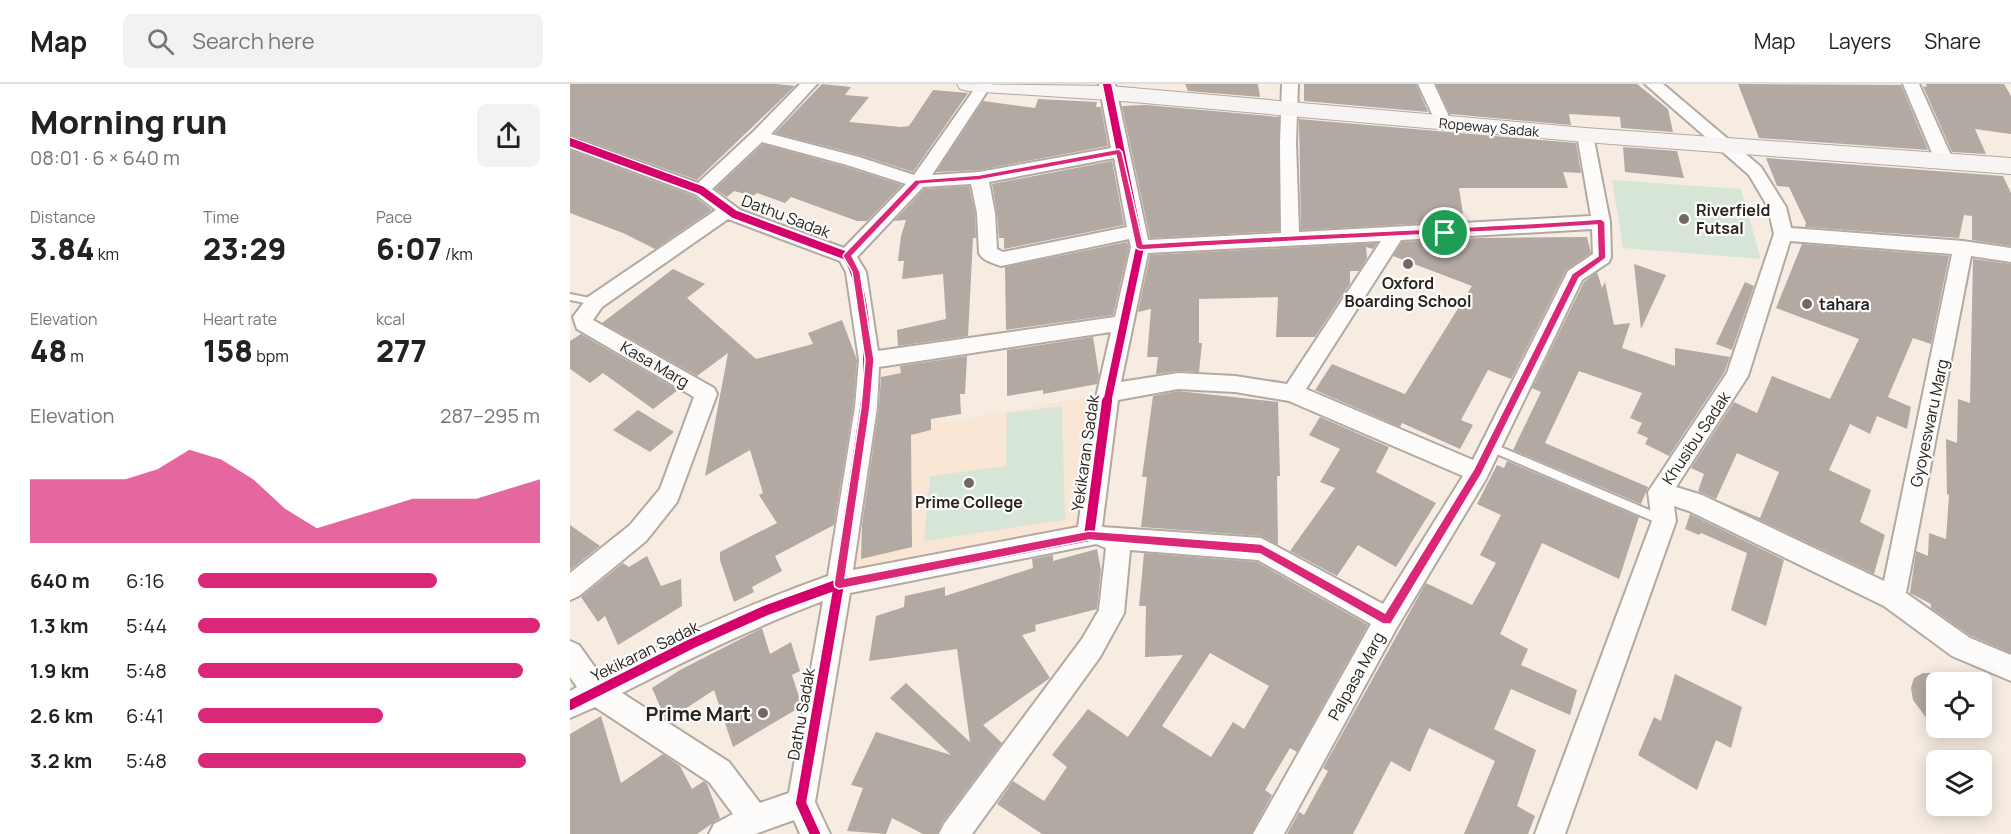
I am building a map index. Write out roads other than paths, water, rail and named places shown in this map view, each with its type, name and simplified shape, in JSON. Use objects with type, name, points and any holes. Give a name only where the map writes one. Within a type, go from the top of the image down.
[{"type":"main road","name":"Ropeway Sadak","points":[[976,84],[1108,89],[1290,110],[1585,135],[2011,166]]},
{"type":"street","points":[[701,190],[759,136],[809,84]]},
{"type":"street","points":[[847,256],[918,182],[976,84]]},
{"type":"street","points":[[1290,84],[1288,143],[1290,237]]},
{"type":"street","points":[[1426,84],[1444,123]]},
{"type":"street","points":[[1653,84],[1755,171],[1776,207],[1783,234],[1963,248],[2011,255]]},
{"type":"street","points":[[1911,84],[1944,160]]},
{"type":"street","name":"Yekikaran Sadak","points":[[570,705],[702,639],[767,610],[839,584],[1089,536],[1108,393],[1139,239],[1119,152],[1108,89]]},
{"type":"street","name":"Palpasa Marg","points":[[1268,834],[1387,620],[1478,472],[1575,276],[1602,258],[1601,222],[1585,135]]},
{"type":"street","points":[[759,136],[853,160],[918,182],[979,178],[1119,152]]},
{"type":"street","name":"Dathu Sadak","points":[[570,142],[701,190],[728,210],[847,256],[856,272],[869,360],[866,407],[839,584],[801,803]]},
{"type":"street","points":[[979,178],[986,213],[988,253],[1001,259],[1139,239],[1394,236],[1601,222]]},
{"type":"street","points":[[595,302],[728,210]]},
{"type":"street","name":"Khusibu Sadak","points":[[1550,834],[1664,521],[1660,492],[1737,376],[1783,234]]},
{"type":"street","points":[[1292,393],[1394,236]]},
{"type":"street","name":"Gyoyeswaru Marg","points":[[1893,598],[1963,248]]},
{"type":"street","name":"Kasa Marg","points":[[570,588],[638,533],[669,495],[706,394],[584,324],[583,316],[595,302]]},
{"type":"street","points":[[869,360],[1123,323]]},
{"type":"street","points":[[1108,393],[1178,381],[1235,384],[1292,393],[1478,472]]},
{"type":"street","points":[[1660,492],[1694,502],[1893,598],[1960,646],[2011,668]]},
{"type":"street","points":[[1089,536],[1261,549],[1387,620]]},
{"type":"street","points":[[954,834],[1091,648],[1111,613],[1119,538]]},
{"type":"street","points":[[570,654],[596,692],[719,772],[754,819]]},
{"type":"street","points":[[724,834],[754,819],[801,803],[815,834]]},
{"type":"lane","points":[[570,297],[595,302]]},
{"type":"lane","points":[[1489,446],[1664,521]]},
{"type":"place","name":"Riverfield Futsal","points":[[1684,219]]},
{"type":"place","name":"Oxford Boarding School","points":[[1408,264]]},
{"type":"place","name":"tahara","points":[[1807,304]]},
{"type":"place","name":"Prime College","points":[[969,483]]},
{"type":"place","name":"Prime Mart","points":[[763,713]]}]
